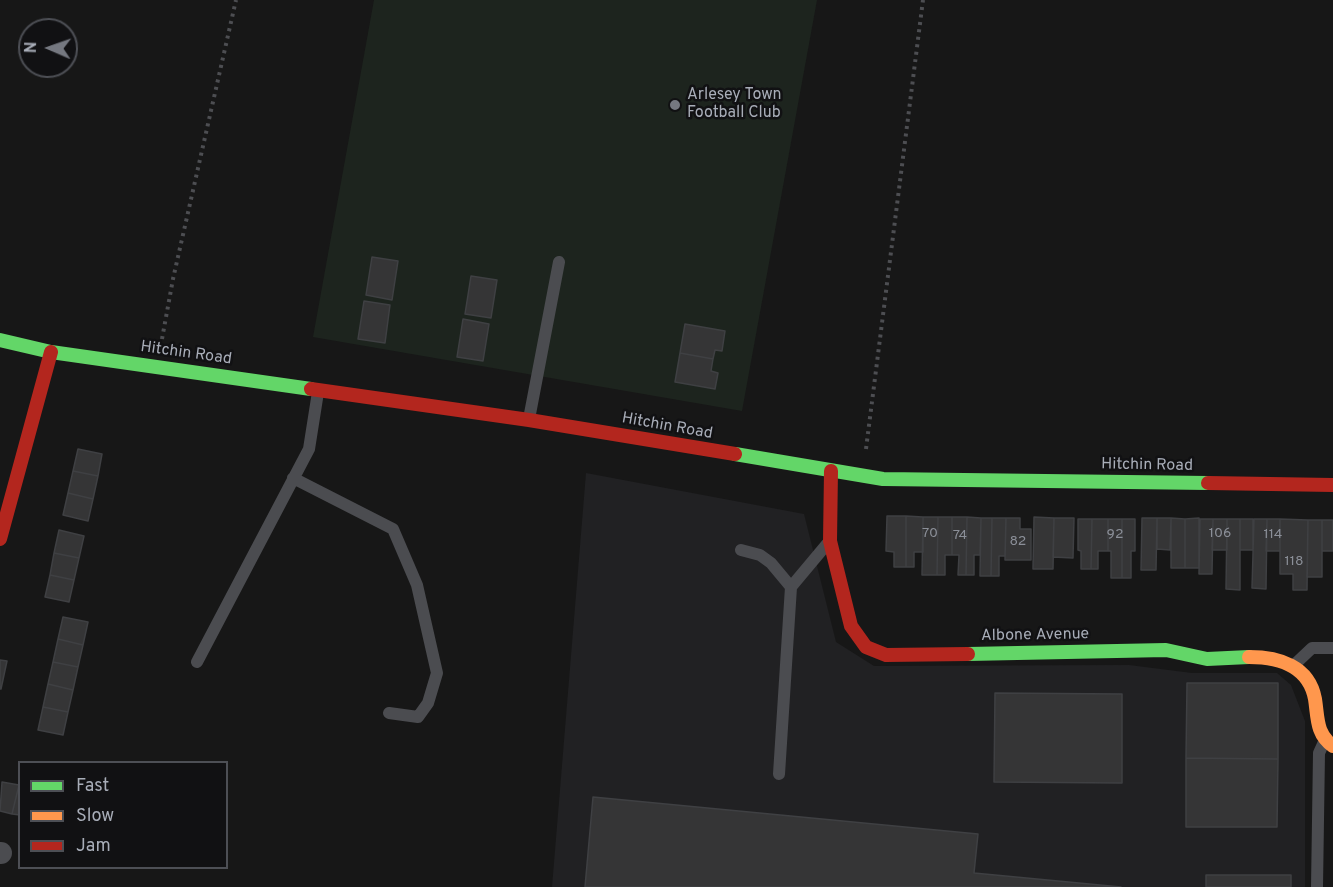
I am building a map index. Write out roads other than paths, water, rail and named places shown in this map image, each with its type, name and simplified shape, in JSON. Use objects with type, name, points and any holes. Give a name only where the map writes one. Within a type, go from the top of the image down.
[{"type":"street","name":"Hitchin Road","points":[[0,340],[51,352],[528,420],[883,479],[1333,485]]},
{"type":"street","points":[[0,539],[51,352]]},
{"type":"street","name":"Albone Avenue","points":[[831,471],[830,541],[851,626],[866,647],[886,655],[1166,650],[1204,659],[1263,658],[1293,665]]},
{"type":"street","points":[[1293,665],[1312,691],[1320,735],[1329,743]]},
{"type":"lane","points":[[528,420],[559,262]]},
{"type":"lane","points":[[197,662],[309,449],[319,389]]},
{"type":"lane","points":[[293,478],[393,529],[417,585],[437,673],[428,703],[418,717],[389,713]]},
{"type":"lane","points":[[779,774],[791,587],[830,541]]},
{"type":"lane","points":[[741,550],[760,555],[771,563],[791,587]]},
{"type":"lane","points":[[1293,665],[1312,648],[1333,648]]},
{"type":"lane","points":[[1317,887],[1319,753],[1329,743]]},
{"type":"place","name":"Arlesey Town Football Club","points":[[675,105]]}]
